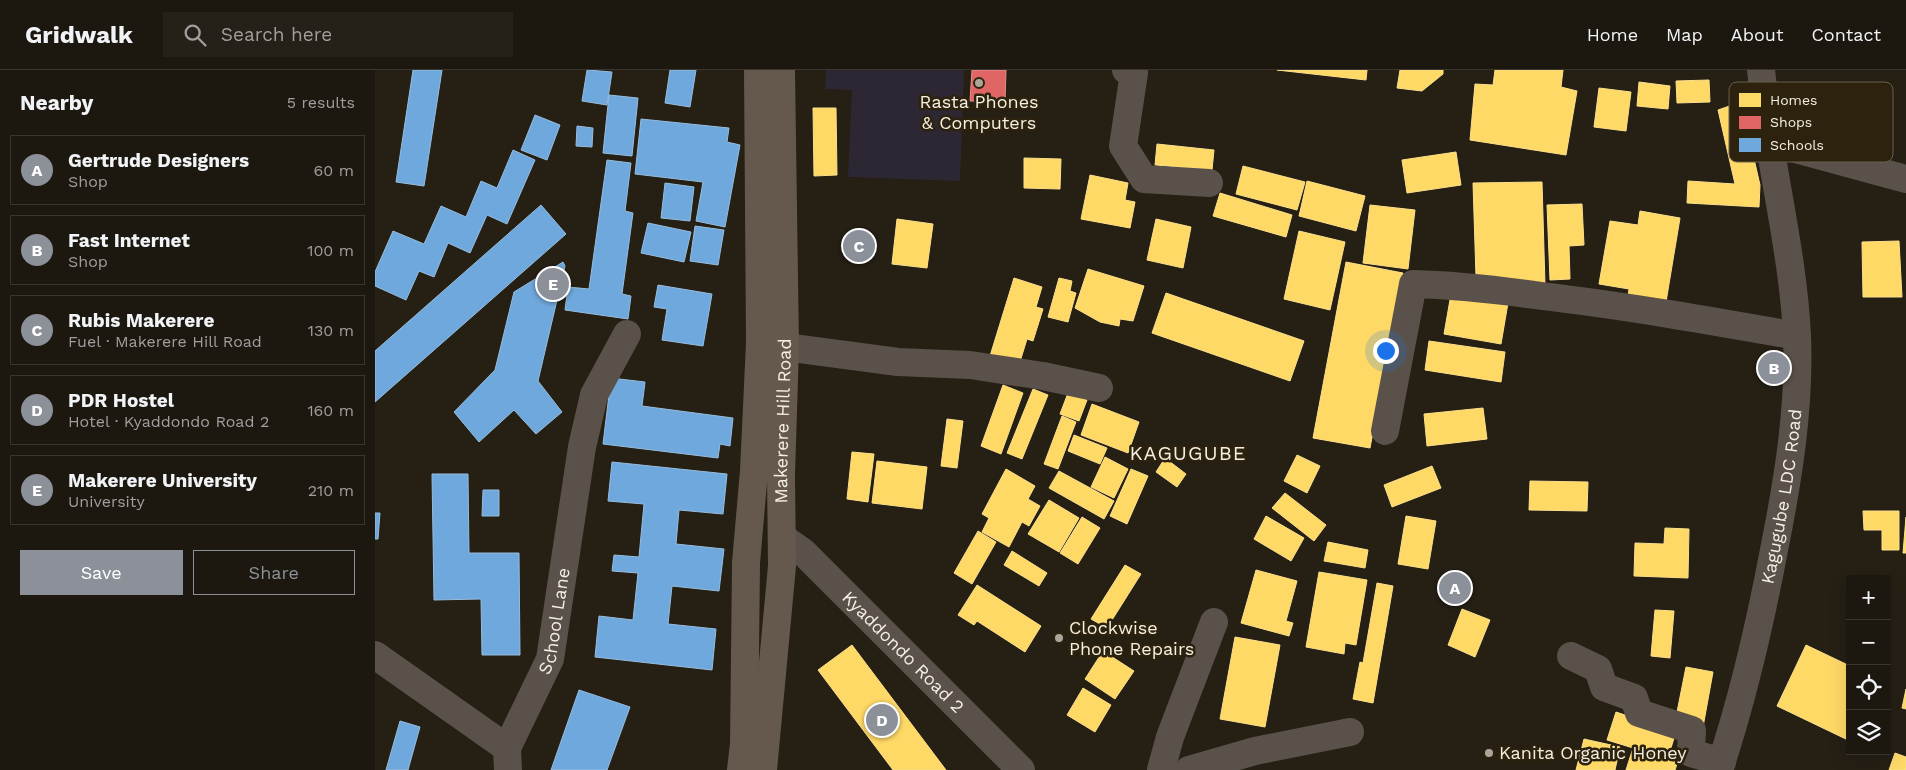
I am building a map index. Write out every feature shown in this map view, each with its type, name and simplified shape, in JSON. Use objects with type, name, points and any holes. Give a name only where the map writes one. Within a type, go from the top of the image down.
[{"type":"main road","name":"Makerere Hill Road","points":[[741,770],[746,563],[754,471],[760,343],[758,70]]},
{"type":"main road","name":"Makerere Hill Road","points":[[763,770],[783,538],[781,474],[785,347],[781,70]]},
{"type":"street","points":[[1126,70],[1134,73],[1123,146],[1144,180],[1209,183]]},
{"type":"street","name":"Kagugube LDC Road","points":[[1721,766],[1747,674],[1769,580],[1786,492],[1796,392],[1797,336],[1791,266],[1773,162]]},
{"type":"street","points":[[1843,162],[1906,179]]},
{"type":"street","points":[[1385,431],[1413,284],[1458,285],[1681,315],[1797,336]]},
{"type":"street","name":"School Lane","points":[[375,655],[507,759],[550,659],[582,447],[594,395],[627,334]]},
{"type":"street","points":[[785,347],[898,362],[970,365],[1043,376],[1099,388]]},
{"type":"street","name":"Kyaddondo Road 2","points":[[783,538],[803,552],[1021,770]]},
{"type":"street","points":[[1161,770],[1169,737],[1214,622]]},
{"type":"street","points":[[1571,656],[1598,669],[1604,687],[1634,698],[1639,712],[1692,730],[1691,753],[1721,766]]},
{"type":"street","points":[[1189,770],[1255,751],[1349,732]]},
{"type":"shaded area","points":[[826,70],[964,70],[960,181],[848,177],[852,90],[825,89]]},
{"type":"building: Homes","points":[[1277,70],[1367,70],[1366,80]]},
{"type":"building: Homes","points":[[1400,70],[1443,70],[1443,74],[1422,91],[1397,88]]},
{"type":"building: Homes","points":[[1495,70],[1563,70],[1561,87],[1577,91],[1566,155],[1470,140],[1475,84],[1493,85]]},
{"type":"building: Homes","points":[[1709,80],[1710,102],[1677,103],[1676,81]]},
{"type":"building: Homes","points":[[1639,82],[1670,86],[1668,109],[1637,106]]},
{"type":"building: Homes","points":[[1599,88],[1631,92],[1626,131],[1594,127]]},
{"type":"building: Homes","points":[[1729,106],[1729,158],[1718,110]]},
{"type":"building: Homes","points":[[813,108],[836,108],[837,175],[814,176]]},
{"type":"building: Homes","points":[[1157,144],[1214,150],[1212,170],[1155,165]]},
{"type":"building: Homes","points":[[1456,152],[1461,185],[1407,193],[1402,160]]},
{"type":"building: Homes","points":[[1024,158],[1061,159],[1060,189],[1024,188]]},
{"type":"building: Homes","points":[[1730,162],[1755,162],[1760,185],[1759,207],[1687,203],[1688,181],[1735,184]]},
{"type":"building: Homes","points":[[1243,166],[1305,182],[1297,210],[1236,194]]},
{"type":"building: Homes","points":[[1090,175],[1128,183],[1125,200],[1135,202],[1130,228],[1081,219]]},
{"type":"building: Homes","points":[[1307,181],[1365,196],[1356,231],[1299,216]]},
{"type":"building: Homes","points":[[1542,182],[1545,285],[1476,277],[1473,183]]},
{"type":"building: Homes","points":[[1220,193],[1292,215],[1286,237],[1213,216]]},
{"type":"building: Homes","points":[[1582,204],[1584,245],[1569,246],[1570,279],[1550,280],[1547,205]]},
{"type":"building: Homes","points":[[1370,205],[1415,210],[1408,269],[1363,263]]},
{"type":"building: Homes","points":[[1640,211],[1680,218],[1665,308],[1627,302],[1629,289],[1599,284],[1610,221],[1638,225]]},
{"type":"building: Homes","points":[[897,219],[933,224],[927,268],[892,264]]},
{"type":"building: Homes","points":[[1156,219],[1191,227],[1183,268],[1147,260]]},
{"type":"building: Homes","points":[[1299,231],[1345,242],[1330,310],[1284,299]]},
{"type":"building: Homes","points":[[1899,241],[1902,297],[1863,297],[1862,242]]},
{"type":"building: Homes","points":[[1346,262],[1403,273],[1370,448],[1313,438]]},
{"type":"building: Homes","points":[[1088,269],[1144,286],[1133,321],[1120,319],[1119,326],[1100,322],[1075,308]]},
{"type":"building: Homes","points":[[1014,278],[1042,287],[1036,307],[1043,309],[1033,341],[1027,339],[1019,365],[990,356]]},
{"type":"building: Homes","points":[[1059,278],[1072,281],[1070,291],[1076,293],[1068,322],[1048,317]]},
{"type":"building: Homes","points":[[1166,293],[1304,341],[1290,381],[1152,333]]},
{"type":"building: Homes","points":[[1451,294],[1508,303],[1501,344],[1444,334]]},
{"type":"building: Homes","points":[[1429,341],[1505,352],[1501,382],[1425,370]]},
{"type":"building: Homes","points":[[1003,385],[1023,393],[1001,454],[981,446]]},
{"type":"building: Homes","points":[[1033,389],[1048,395],[1022,459],[1007,453]]},
{"type":"building: Homes","points":[[1068,393],[1087,400],[1079,421],[1060,414]]},
{"type":"building: Homes","points":[[1092,404],[1139,422],[1128,453],[1081,435]]},
{"type":"building: Homes","points":[[1483,408],[1487,439],[1427,446],[1424,414]]},
{"type":"building: Homes","points":[[1062,416],[1076,422],[1058,469],[1044,464]]},
{"type":"building: Homes","points":[[947,419],[963,421],[957,468],[941,466]]},
{"type":"building: Homes","points":[[1074,435],[1107,448],[1100,464],[1068,451]]},
{"type":"building: Homes","points":[[852,452],[874,454],[868,502],[847,499]]},
{"type":"building: Homes","points":[[1297,455],[1320,466],[1307,493],[1284,481]]},
{"type":"building: Homes","points":[[1105,457],[1128,469],[1114,498],[1091,487]]},
{"type":"building: Homes","points":[[1165,458],[1186,474],[1177,487],[1156,472]]},
{"type":"building: Homes","points":[[877,461],[927,467],[922,509],[872,503]]},
{"type":"building: Homes","points":[[1432,466],[1441,488],[1392,507],[1384,485]]},
{"type":"building: Homes","points":[[1006,469],[1035,486],[1028,499],[1040,506],[1029,526],[1022,522],[1009,547],[982,532],[989,518],[982,514]]},
{"type":"building: Homes","points":[[1131,469],[1148,476],[1127,524],[1110,516]]},
{"type":"building: Homes","points":[[1059,471],[1114,501],[1104,519],[1049,488]]},
{"type":"building: Homes","points":[[1530,481],[1588,482],[1587,511],[1529,510]]},
{"type":"building: Homes","points":[[1285,493],[1326,525],[1314,541],[1272,508]]},
{"type":"building: Homes","points":[[1049,500],[1079,518],[1059,552],[1028,534]]},
{"type":"building: Homes","points":[[1863,511],[1899,511],[1899,550],[1882,550],[1882,530],[1864,530]]},
{"type":"building: Homes","points":[[1266,516],[1304,538],[1291,561],[1254,539]]},
{"type":"building: Homes","points":[[1406,516],[1436,521],[1428,569],[1398,564]]},
{"type":"building: Homes","points":[[1082,517],[1100,528],[1078,564],[1060,553]]},
{"type":"building: Homes","points":[[1906,517],[1906,553],[1903,553]]},
{"type":"building: Homes","points":[[1665,528],[1689,529],[1688,578],[1634,576],[1635,543],[1664,544]]},
{"type":"building: Homes","points":[[978,531],[996,542],[972,584],[954,573]]},
{"type":"building: Homes","points":[[1328,542],[1368,550],[1365,568],[1324,561]]},
{"type":"building: Homes","points":[[1012,551],[1047,573],[1039,586],[1004,565]]},
{"type":"building: Homes","points":[[1125,565],[1141,574],[1107,628],[1091,619]]},
{"type":"building: Homes","points":[[1256,570],[1297,581],[1286,621],[1293,623],[1289,636],[1241,623]]},
{"type":"building: Homes","points":[[1319,572],[1367,580],[1356,645],[1345,643],[1344,654],[1306,647]]},
{"type":"building: Homes","points":[[1377,583],[1393,586],[1373,703],[1353,699],[1360,662],[1363,663]]},
{"type":"building: Homes","points":[[977,585],[1041,626],[1025,652],[977,621],[974,625],[958,615]]},
{"type":"building: Homes","points":[[1462,609],[1490,620],[1475,657],[1448,645]]},
{"type":"building: Homes","points":[[1655,610],[1674,611],[1670,658],[1651,656]]},
{"type":"building: Homes","points":[[1235,637],[1280,645],[1265,727],[1220,719]]},
{"type":"building: Homes","points":[[852,645],[946,770],[893,770],[818,670]]},
{"type":"building: Homes","points":[[1806,645],[1846,664],[1846,739],[1777,706]]},
{"type":"building: Homes","points":[[1103,651],[1134,671],[1115,699],[1085,679]]},
{"type":"building: Homes","points":[[1686,667],[1713,672],[1703,727],[1675,722]]},
{"type":"building: Homes","points":[[1083,688],[1111,705],[1095,732],[1067,715]]},
{"type":"building: Homes","points":[[1906,689],[1906,709],[1902,708]]},
{"type":"building: Homes","points":[[1616,712],[1676,732],[1670,751],[1680,755],[1675,770],[1626,770],[1633,748],[1607,740]]},
{"type":"building: Homes","points":[[1584,739],[1620,747],[1615,770],[1576,770]]},
{"type":"building: Homes","points":[[1895,753],[1906,757],[1906,770],[1889,770]]},
{"type":"building: Shops","points":[[972,70],[1006,70],[1005,102],[970,101]]},
{"type":"building: Schools","points":[[413,70],[442,70],[424,186],[396,182]]},
{"type":"building: Schools","points":[[587,70],[612,72],[607,105],[582,101]]},
{"type":"building: Schools","points":[[670,70],[696,70],[690,107],[665,103]]},
{"type":"building: Schools","points":[[609,95],[638,98],[632,156],[603,153]]},
{"type":"building: Schools","points":[[535,115],[560,125],[547,160],[521,150]]},
{"type":"building: Schools","points":[[641,119],[729,128],[727,142],[740,145],[725,227],[696,221],[703,182],[635,174]]},
{"type":"building: Schools","points":[[577,126],[593,128],[592,147],[576,146]]},
{"type":"building: Schools","points":[[513,150],[535,160],[507,224],[487,215],[470,253],[448,243],[434,277],[419,271],[406,300],[375,286],[375,272],[393,231],[424,244],[441,206],[466,217],[481,181],[497,188]]},
{"type":"building: Schools","points":[[607,160],[631,163],[625,211],[633,213],[622,294],[631,296],[628,319],[565,310],[568,287],[589,289]]},
{"type":"building: Schools","points":[[665,183],[694,187],[690,221],[661,218]]},
{"type":"building: Schools","points":[[541,205],[566,234],[375,402],[375,351]]},
{"type":"building: Schools","points":[[648,223],[691,232],[684,262],[641,253]]},
{"type":"building: Schools","points":[[695,226],[724,230],[718,265],[690,261]]},
{"type":"building: Schools","points":[[563,262],[565,266],[538,381],[562,412],[536,434],[514,410],[479,442],[454,412],[495,370],[514,292]]},
{"type":"building: Schools","points":[[658,285],[712,294],[703,346],[662,340],[667,309],[654,307]]},
{"type":"building: Schools","points":[[611,378],[645,382],[642,406],[733,418],[730,446],[720,444],[718,458],[603,444]]},
{"type":"building: Schools","points":[[612,462],[727,474],[723,514],[679,510],[676,544],[724,549],[719,591],[672,586],[668,624],[716,629],[712,670],[595,657],[599,616],[633,620],[638,573],[612,571],[614,555],[639,557],[644,504],[608,501]]},
{"type":"building: Schools","points":[[432,474],[468,474],[469,553],[519,553],[520,655],[482,655],[481,599],[434,600]]},
{"type":"building: Schools","points":[[483,490],[499,490],[499,516],[482,516]]},
{"type":"building: Schools","points":[[375,513],[380,513],[378,539],[375,539]]},
{"type":"building: Schools","points":[[579,690],[630,707],[607,770],[551,770]]},
{"type":"building: Schools","points":[[400,721],[420,727],[408,770],[386,770]]},
{"type":"place","name":"Rasta Phones & Computers","points":[[979,83]]},
{"type":"place","name":"Rubis Makerere","points":[[859,246]]},
{"type":"place","name":"Makerere University","points":[[553,284]]},
{"type":"place","name":"Fast Internet","points":[[1774,368]]},
{"type":"place","name":"Gertrude Designers","points":[[1455,588]]},
{"type":"place","name":"Clockwise Phone Repairs","points":[[1059,638]]},
{"type":"place","name":"PDR Hostel","points":[[882,720]]},
{"type":"place","name":"Kanita Organic Honey","points":[[1489,753]]},
{"type":"district","name":"KAGUGUBE","points":[[1188,453]]}]
